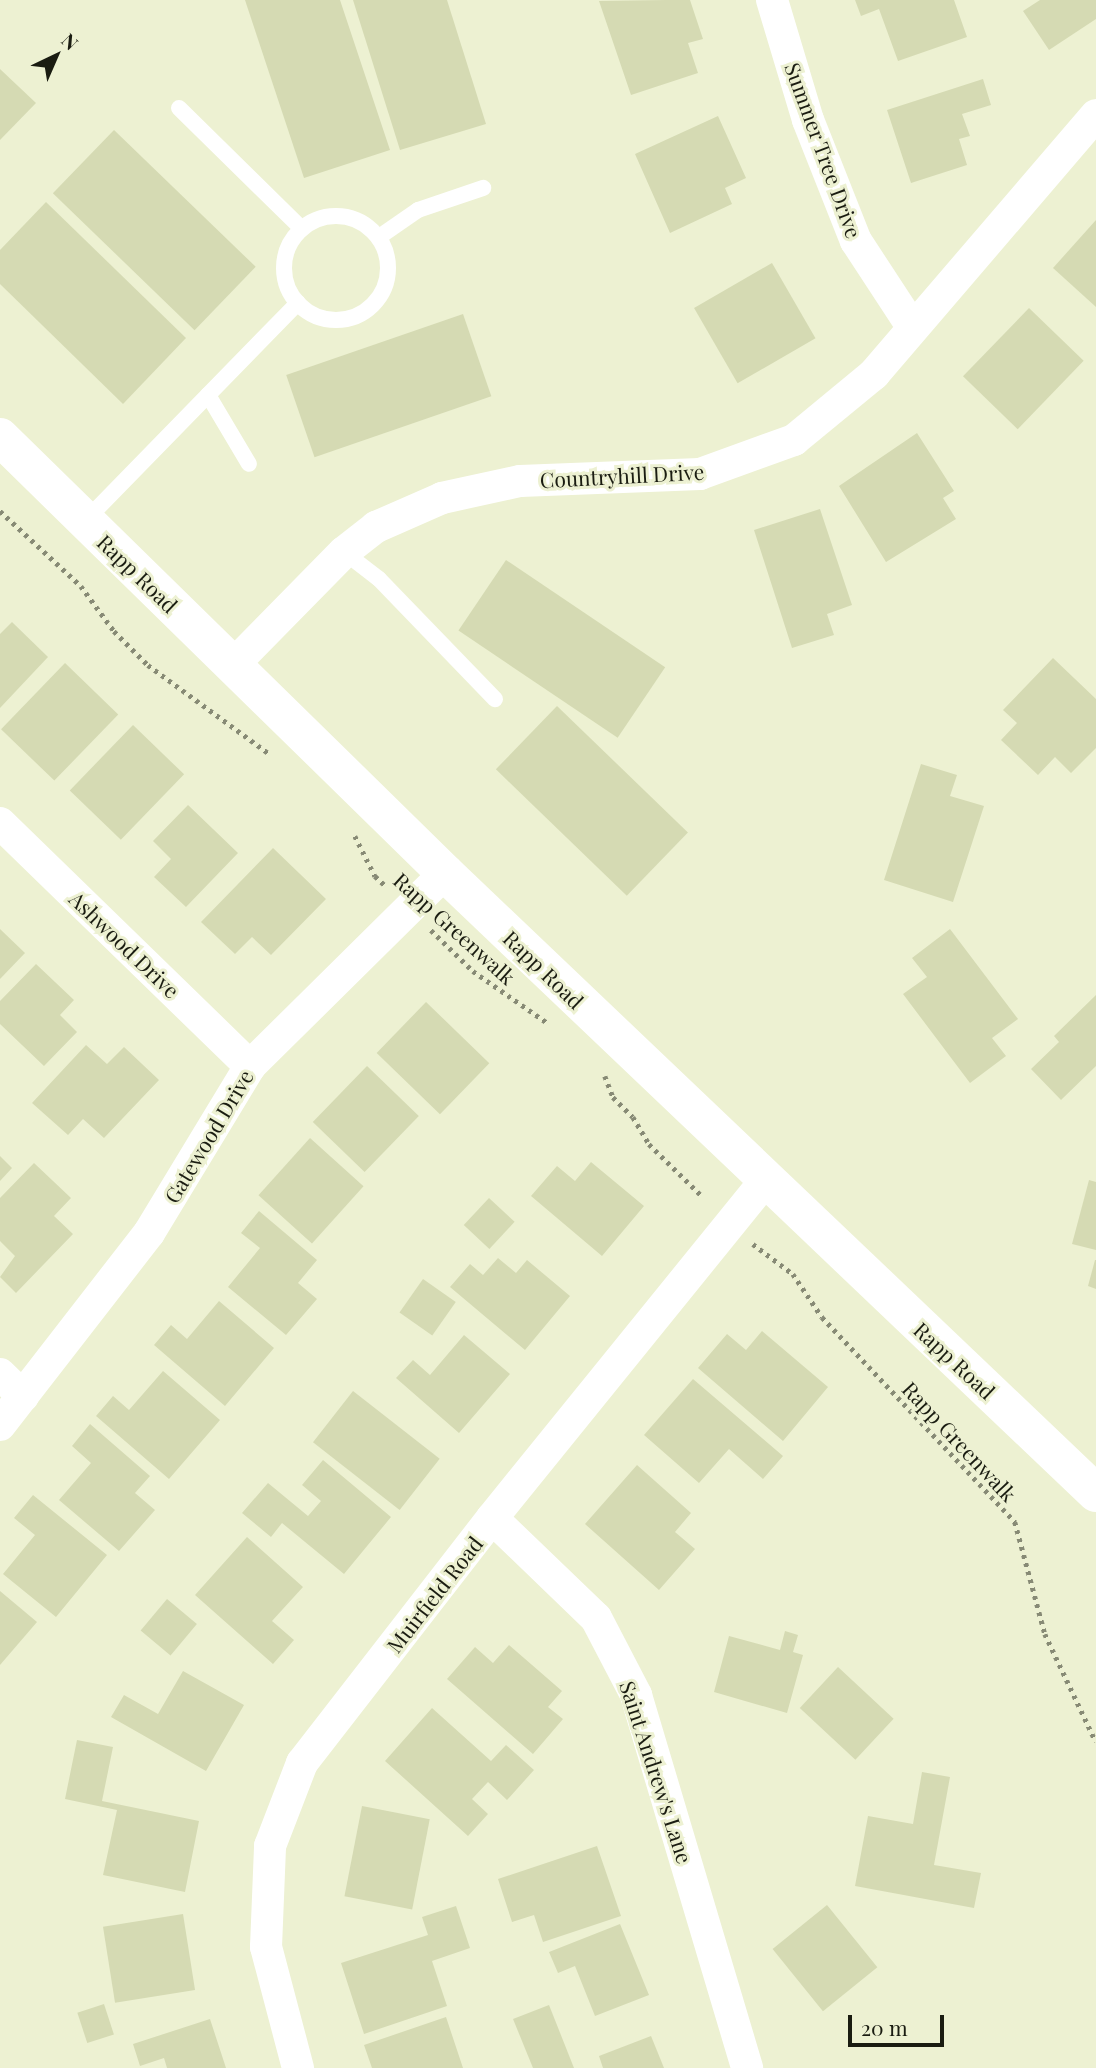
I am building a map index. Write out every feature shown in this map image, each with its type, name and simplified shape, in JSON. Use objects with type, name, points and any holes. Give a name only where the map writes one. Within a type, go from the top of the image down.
[{"type":"street","name":"Summer Tree Drive","points":[[772,0],[808,120],[856,241],[913,328]]},
{"type":"street","name":"Countryhill Drive","points":[[233,665],[344,552],[376,527],[479,486],[700,474],[748,460],[794,440],[874,374],[1096,116]]},
{"type":"street","name":"Rapp Road","points":[[0,437],[445,873],[765,1181],[1096,1493]]},
{"type":"street","name":"Ashwood Drive","points":[[0,823],[250,1066]]},
{"type":"street","name":"Gatewood Drive","points":[[0,1425],[149,1233],[250,1066],[445,873]]},
{"type":"street","name":"Muirfield Road","points":[[298,2068],[266,1947],[270,1846],[302,1763],[492,1518],[765,1181]]},
{"type":"street","points":[[0,1374],[23,1396]]},
{"type":"street","name":"Saint Andrew's Lane","points":[[492,1518],[596,1618],[636,1695],[747,2068]]},
{"type":"lane","points":[[179,108],[300,229]]},
{"type":"lane","points":[[379,237],[418,210],[483,188]]},
{"type":"lane","points":[[342,216],[368,225],[379,237],[387,252],[386,285],[366,312],[334,321],[318,318],[298,303],[284,278],[284,260],[300,229],[316,219],[342,216]]},
{"type":"lane","points":[[85,521],[298,303]]},
{"type":"lane","points":[[208,395],[249,464]]},
{"type":"lane","points":[[344,552],[379,579],[495,699]]},
{"type":"path","points":[[0,511],[81,586],[114,631],[148,666],[274,758]]},
{"type":"path","name":"Rapp Greenwalk","points":[[351,829],[375,876],[408,909],[473,971],[526,1012],[562,1031]]},
{"type":"path","points":[[601,1063],[614,1097],[633,1117],[649,1143],[702,1196]]},
{"type":"path","name":"Rapp Greenwalk","points":[[750,1242],[793,1274],[822,1317],[1015,1522],[1045,1634],[1096,1742]]},
{"type":"building","points":[[245,0],[340,0],[390,150],[304,178]]},
{"type":"building","points":[[353,0],[447,0],[486,124],[400,150]]},
{"type":"building","points":[[690,0],[703,39],[688,43],[698,73],[631,95],[599,1]]},
{"type":"building","points":[[855,0],[954,0],[967,37],[898,61],[879,9],[861,16]]},
{"type":"building","points":[[1040,0],[1096,0],[1096,19],[1049,50],[1023,11]]},
{"type":"building","points":[[0,69],[36,103],[0,140]]},
{"type":"building","points":[[983,79],[991,105],[962,114],[970,136],[959,139],[967,165],[911,183],[887,110]]},
{"type":"building","points":[[718,116],[746,178],[725,188],[732,204],[670,233],[635,154]]},
{"type":"building","points":[[114,130],[256,267],[195,330],[53,193]]},
{"type":"building","points":[[46,202],[186,338],[123,404],[0,284],[0,250]]},
{"type":"building","points":[[1096,220],[1096,307],[1053,268]]},
{"type":"building","points":[[772,263],[816,338],[738,383],[694,308]]},
{"type":"building","points":[[1029,308],[1084,361],[1018,429],[963,376]]},
{"type":"building","points":[[463,314],[491,396],[315,457],[286,375]]},
{"type":"building","points":[[917,433],[954,491],[943,498],[956,519],[886,562],[839,486]]},
{"type":"building","points":[[820,509],[852,605],[827,614],[834,635],[792,648],[754,530]]},
{"type":"building","points":[[506,560],[665,667],[618,738],[458,630]]},
{"type":"building","points":[[12,622],[48,657],[0,708],[0,634]]},
{"type":"building","points":[[1053,658],[1096,699],[1096,748],[1071,773],[1055,757],[1038,775],[1001,740],[1017,723],[1003,710]]},
{"type":"building","points":[[65,663],[118,714],[54,781],[1,729]]},
{"type":"building","points":[[557,706],[688,832],[627,896],[496,769]]},
{"type":"building","points":[[133,725],[184,774],[121,840],[70,790]]},
{"type":"building","points":[[921,764],[957,775],[950,796],[984,806],[953,902],[884,880]]},
{"type":"building","points":[[188,805],[238,853],[186,907],[154,877],[171,859],[153,841]]},
{"type":"building","points":[[273,848],[326,899],[271,955],[252,937],[235,954],[201,922]]},
{"type":"building","points":[[0,929],[25,953],[0,979]]},
{"type":"building","points":[[950,929],[1018,1019],[992,1038],[1006,1056],[970,1083],[903,994],[927,977],[912,958]]},
{"type":"building","points":[[36,964],[74,1000],[60,1015],[77,1032],[44,1066],[0,1024],[0,1001]]},
{"type":"building","points":[[1096,995],[1096,1066],[1061,1100],[1031,1069],[1059,1042],[1054,1036]]},
{"type":"building","points":[[426,1002],[489,1063],[440,1114],[377,1053]]},
{"type":"building","points":[[86,1045],[107,1064],[124,1047],[159,1080],[104,1138],[83,1119],[68,1135],[32,1103]]},
{"type":"building","points":[[367,1066],[419,1116],[365,1172],[313,1122]]},
{"type":"building","points":[[310,1138],[364,1186],[312,1243],[258,1195]]},
{"type":"building","points":[[0,1156],[12,1168],[0,1181]]},
{"type":"building","points":[[591,1162],[644,1206],[602,1256],[531,1196],[557,1166],[575,1181]]},
{"type":"building","points":[[34,1163],[71,1198],[54,1216],[73,1234],[16,1293],[0,1277],[15,1256],[0,1241],[0,1198]]},
{"type":"building","points":[[1089,1180],[1096,1182],[1096,1250],[1072,1244]]},
{"type":"building","points":[[489,1198],[515,1222],[489,1249],[464,1225]]},
{"type":"building","points":[[259,1211],[317,1260],[298,1283],[317,1299],[286,1335],[228,1287],[260,1248],[241,1233]]},
{"type":"building","points":[[498,1258],[516,1273],[527,1260],[570,1296],[525,1350],[450,1287],[470,1264],[483,1275]]},
{"type":"building","points":[[1096,1260],[1096,1289],[1088,1286]]},
{"type":"building","points":[[423,1279],[456,1302],[432,1336],[399,1313]]},
{"type":"building","points":[[219,1301],[274,1348],[225,1406],[154,1345],[171,1325],[187,1339]]},
{"type":"building","points":[[762,1331],[828,1387],[783,1441],[698,1368],[727,1334],[746,1350]]},
{"type":"building","points":[[464,1335],[510,1374],[459,1433],[396,1378],[413,1360],[430,1375]]},
{"type":"building","points":[[163,1371],[220,1420],[169,1479],[96,1416],[113,1396],[129,1410]]},
{"type":"building","points":[[693,1379],[783,1456],[763,1479],[729,1449],[699,1483],[644,1435]]},
{"type":"building","points":[[353,1391],[440,1459],[400,1510],[313,1442]]},
{"type":"building","points":[[90,1424],[150,1476],[135,1493],[155,1510],[119,1551],[59,1500],[91,1463],[72,1446]]},
{"type":"building","points":[[323,1460],[391,1517],[344,1574],[282,1523],[271,1537],[242,1513],[268,1483],[308,1516],[321,1501],[302,1485]]},
{"type":"building","points":[[637,1465],[691,1513],[675,1532],[695,1549],[659,1590],[585,1524]]},
{"type":"building","points":[[33,1495],[107,1555],[56,1617],[3,1574],[35,1535],[14,1518]]},
{"type":"building","points":[[247,1537],[303,1587],[272,1621],[294,1640],[273,1664],[195,1595]]},
{"type":"building","points":[[0,1591],[37,1622],[0,1665]]},
{"type":"building","points":[[167,1599],[197,1624],[171,1655],[141,1630]]},
{"type":"building","points":[[785,1631],[798,1635],[793,1652],[803,1655],[787,1713],[714,1692],[729,1636],[780,1650]]},
{"type":"building","points":[[509,1645],[562,1691],[548,1707],[563,1719],[533,1754],[447,1679],[475,1647],[493,1663]]},
{"type":"building","points":[[838,1667],[894,1719],[855,1760],[800,1708]]},
{"type":"building","points":[[183,1671],[244,1705],[206,1771],[111,1717],[124,1695],[158,1714]]},
{"type":"building","points":[[432,1708],[491,1761],[506,1745],[534,1770],[507,1800],[488,1782],[472,1799],[488,1814],[468,1836],[385,1761]]},
{"type":"building","points":[[77,1740],[113,1747],[102,1801],[199,1821],[185,1892],[103,1875],[117,1810],[65,1799]]},
{"type":"building","points":[[922,1772],[950,1777],[934,1865],[981,1873],[974,1908],[855,1886],[868,1816],[913,1824]]},
{"type":"building","points":[[362,1806],[430,1819],[412,1909],[344,1896]]},
{"type":"building","points":[[597,1846],[621,1916],[543,1942],[534,1915],[512,1922],[498,1879]]},
{"type":"building","points":[[827,1905],[877,1967],[823,2011],[773,1949]]},
{"type":"building","points":[[456,1906],[470,1948],[432,1961],[447,2006],[364,2034],[341,1963],[428,1935],[422,1917]]},
{"type":"building","points":[[183,1914],[195,1990],[115,2003],[103,1927]]},
{"type":"building","points":[[620,1924],[649,1995],[595,2016],[575,1966],[558,1973],[549,1952]]},
{"type":"building","points":[[104,2004],[114,2034],[87,2043],[77,2013]]},
{"type":"building","points":[[549,2005],[574,2068],[533,2068],[513,2019]]},
{"type":"building","points":[[446,2017],[463,2068],[372,2068],[364,2045]]},
{"type":"building","points":[[210,2019],[226,2068],[167,2068],[164,2058],[140,2066],[133,2044]]},
{"type":"building","points":[[651,2036],[664,2068],[603,2068],[599,2056]]}]
